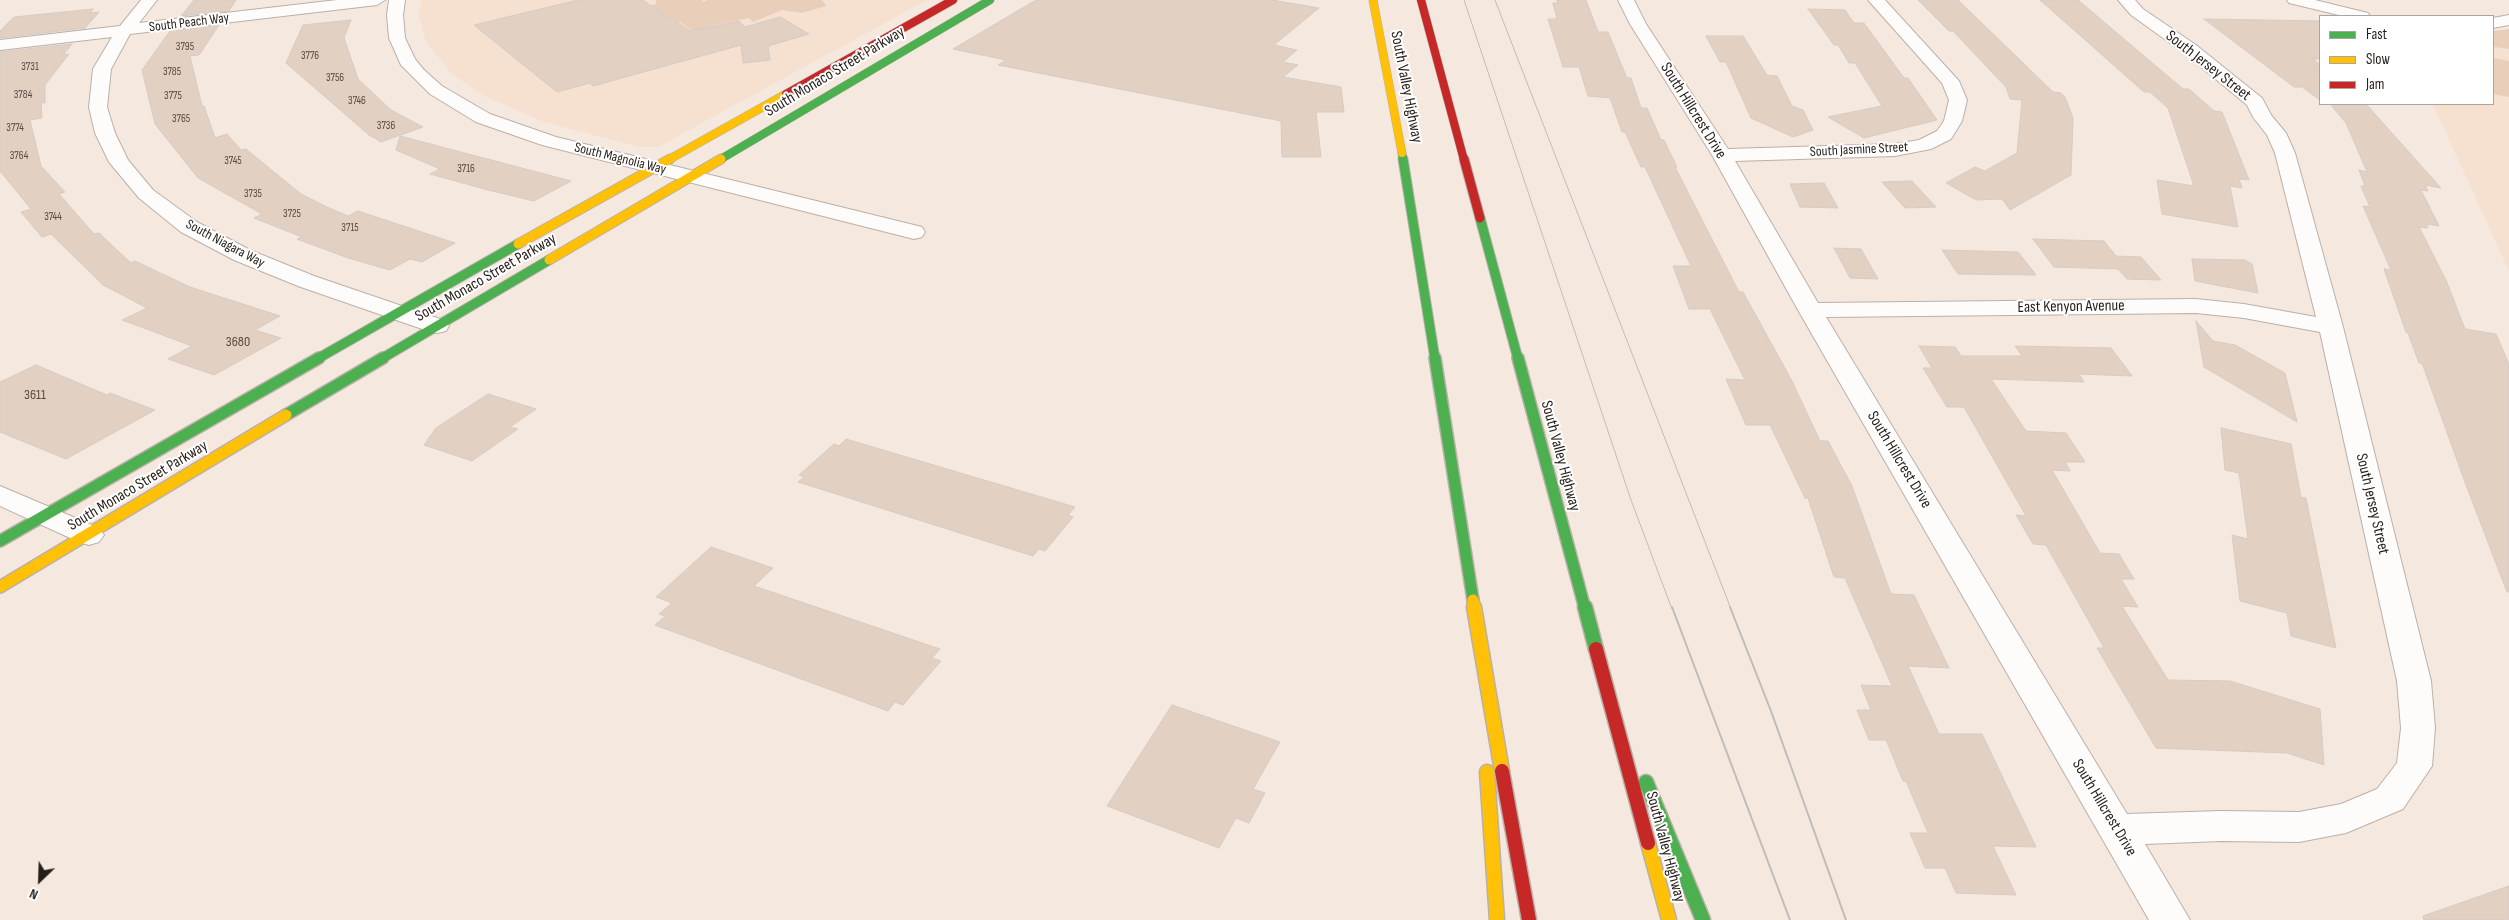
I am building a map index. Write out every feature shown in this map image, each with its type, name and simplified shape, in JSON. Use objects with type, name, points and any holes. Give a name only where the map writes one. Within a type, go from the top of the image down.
[{"type":"main road","name":"South Monaco Street Parkway","points":[[0,541],[397,312],[953,0]]},
{"type":"main road","name":"South Monaco Street Parkway","points":[[0,587],[437,326],[990,0]]},
{"type":"main road","name":"South Valley Highway","points":[[1373,0],[1401,146],[1480,646],[1529,920]]},
{"type":"main road","name":"South Valley Highway","points":[[1422,0],[1600,672],[1669,920]]},
{"type":"main road","points":[[1480,646],[1486,744]]},
{"type":"main road","points":[[1600,672],[1702,920]]},
{"type":"main road","points":[[1487,763],[1496,920]]},
{"type":"street","name":"South Niagara Way","points":[[149,0],[124,31],[102,69],[98,108],[105,133],[119,162],[146,194],[189,227],[242,255],[306,281],[437,326]]},
{"type":"street","name":"South Peach Way","points":[[0,46],[377,0]]},
{"type":"street","name":"South Magnolia Way","points":[[397,0],[395,25],[401,50],[418,74],[444,95],[484,118],[510,129],[549,141],[914,232]]},
{"type":"street","name":"South Hillcrest Drive","points":[[1626,0],[1638,24],[1722,155],[1810,310],[2170,920]]},
{"type":"street","name":"South Jasmine Street","points":[[1722,155],[1895,150],[1924,145],[1944,135],[1953,121],[1958,100],[1950,81],[1876,0]]},
{"type":"street","name":"South Jersey Street","points":[[2117,830],[2221,826],[2299,826],[2346,818],[2390,799],[2414,766],[2418,728],[2414,681],[2331,327],[2285,153],[2276,134],[2262,117],[2255,102],[2190,49],[2137,12],[2126,0]]},
{"type":"street","points":[[2295,0],[2358,15]]},
{"type":"street","points":[[2494,23],[2509,20]]},
{"type":"street","name":"East Kenyon Avenue","points":[[1810,310],[2196,306],[2244,311],[2331,327]]},
{"type":"street","points":[[0,495],[89,535]]},
{"type":"shaded area","points":[[656,0],[702,0],[703,2],[708,0],[822,0],[826,6],[802,13],[782,10],[753,22],[749,18],[710,26],[728,44],[717,47],[680,22],[657,28],[630,11],[656,4]]},
{"type":"shaded area","points":[[927,0],[658,147],[640,147],[544,122],[484,96],[452,74],[426,42],[419,16],[421,1]]},
{"type":"shaded area","points":[[2509,29],[2509,49],[2494,47],[2494,31]]},
{"type":"shaded area","points":[[2494,47],[2509,49],[2509,271],[2433,105],[2494,105]]},
{"type":"shaded area","points":[[2494,58],[2509,61],[2509,97],[2494,94]]},
{"type":"building","points":[[194,0],[236,0],[229,11],[181,16]]},
{"type":"building","points":[[578,0],[642,0],[691,31],[739,21],[745,27],[780,17],[809,34],[768,46],[770,60],[743,63],[741,45],[593,86],[590,83],[557,92],[474,25]]},
{"type":"building","points":[[1036,0],[1272,0],[1319,8],[1274,45],[1297,50],[1283,62],[1298,65],[1283,77],[1341,87],[1344,112],[1316,112],[1321,157],[1282,157],[1281,121],[998,65],[1006,60],[953,49]]},
{"type":"building","points":[[1557,0],[1586,0],[1598,32],[1608,32],[1627,78],[1631,78],[1641,108],[1647,108],[1661,140],[1664,140],[1677,167],[1675,167],[1739,292],[1743,292],[1792,381],[1820,441],[1828,441],[1852,486],[1891,594],[1914,595],[1949,668],[1908,666],[1939,734],[1982,734],[2036,847],[1993,846],[2016,895],[1956,893],[1945,868],[1925,868],[1910,833],[1928,833],[1906,781],[1903,781],[1886,740],[1869,740],[1857,710],[1871,710],[1861,685],[1892,686],[1845,578],[1834,577],[1808,498],[1805,498],[1770,425],[1746,425],[1726,379],[1745,380],[1710,309],[1689,309],[1673,266],[1691,266],[1645,167],[1641,167],[1625,132],[1622,132],[1610,98],[1588,96],[1579,67],[1563,67],[1548,19],[1557,19],[1553,3],[1558,3]]},
{"type":"building","points":[[1918,0],[1958,0],[2053,92],[2061,93],[2065,97],[2073,118],[2071,175],[2010,210],[2002,199],[1976,200],[1946,183],[1975,167],[1985,171],[2017,153],[2022,100],[2010,99],[2006,87],[1953,31],[1949,31]]},
{"type":"building","points":[[2040,0],[2078,0],[2183,89],[2189,89],[2214,111],[2222,112],[2249,180],[2239,179],[2242,188],[2230,186],[2238,227],[2162,214],[2157,180],[2194,186],[2168,108],[2150,92],[2144,92]]},
{"type":"building","points":[[93,9],[90,13],[99,12],[85,28],[0,38],[0,31],[14,17]]},
{"type":"building","points":[[1808,9],[1845,10],[1854,23],[1864,23],[1904,78],[1908,78],[1937,120],[1864,138],[1828,117],[1882,106],[1855,63],[1849,63],[1838,45],[1834,45]]},
{"type":"building","points":[[2204,19],[2319,21],[2319,59],[2313,59],[2319,64],[2319,99],[2302,87],[2294,87]]},
{"type":"building","points":[[351,20],[344,38],[358,79],[391,110],[423,127],[381,142],[369,135],[286,63],[303,25]]},
{"type":"building","points":[[219,25],[199,55],[190,56],[202,106],[204,106],[215,138],[227,134],[241,150],[246,149],[301,194],[327,207],[348,216],[358,211],[455,243],[422,262],[410,259],[390,270],[348,258],[297,239],[302,237],[254,218],[262,214],[198,178],[155,124],[142,70],[170,31]]},
{"type":"building","points":[[1706,36],[1743,36],[1767,75],[1777,76],[1792,106],[1803,110],[1813,130],[1793,137],[1751,118],[1726,62],[1720,62]]},
{"type":"building","points":[[72,44],[63,55],[69,54],[45,85],[45,103],[41,103],[42,118],[30,120],[41,166],[65,192],[59,194],[94,234],[99,233],[131,263],[135,261],[190,287],[280,316],[255,330],[281,338],[214,375],[168,359],[192,346],[122,320],[147,308],[103,285],[51,234],[42,237],[21,212],[31,209],[0,171],[0,52]]},
{"type":"building","points":[[2331,105],[2367,105],[2441,188],[2425,185],[2428,191],[2421,190],[2439,226],[2426,224],[2428,228],[2419,227],[2446,280],[2465,329],[2496,334],[2509,364],[2509,592],[2507,592],[2466,485],[2422,363],[2419,363],[2406,332],[2384,269],[2391,270],[2363,206],[2370,207],[2361,186],[2365,186],[2359,170],[2367,172],[2346,123]]},
{"type":"building","points":[[400,136],[571,181],[534,201],[488,190],[430,174],[440,169],[396,150]]},
{"type":"building","points":[[1912,181],[1936,207],[1905,208],[1882,182]]},
{"type":"building","points":[[1824,183],[1838,208],[1800,207],[1790,184]]},
{"type":"building","points":[[2033,239],[2104,241],[2116,256],[2141,257],[2161,280],[2127,279],[2118,269],[2054,267]]},
{"type":"building","points":[[1834,248],[1861,249],[1878,279],[1850,278]]},
{"type":"building","points":[[1942,250],[2018,252],[2036,275],[1958,274]]},
{"type":"building","points":[[2192,259],[2245,260],[2252,264],[2258,293],[2195,281]]},
{"type":"building","points":[[2196,321],[2213,341],[2235,345],[2285,373],[2297,422],[2204,367]]},
{"type":"building","points":[[1919,346],[1955,347],[1961,356],[2022,356],[2015,346],[2111,348],[2132,376],[2079,374],[2084,382],[1991,379],[2026,431],[2066,433],[2085,462],[2065,462],[2070,471],[2052,470],[2100,553],[2119,554],[2134,579],[2121,579],[2138,607],[2122,606],[2168,680],[2230,681],[2320,709],[2324,765],[2287,753],[2156,748],[2097,648],[2104,648],[2046,545],[2033,544],[2016,515],[2026,516],[1964,407],[1947,407],[1923,368],[1932,368]]},
{"type":"building","points":[[36,365],[107,395],[110,393],[155,410],[66,459],[0,432],[0,382]]},
{"type":"building","points":[[488,394],[536,409],[510,427],[518,429],[472,461],[424,445],[436,428]]},
{"type":"building","points":[[2221,428],[2291,444],[2301,497],[2306,498],[2336,648],[2291,636],[2287,613],[2240,601],[2232,535],[2248,539],[2239,473],[2225,470]]},
{"type":"building","points":[[846,439],[1075,507],[1068,515],[1073,517],[1045,551],[1039,549],[1033,556],[798,482],[804,477],[799,475],[834,444],[839,446]]},
{"type":"building","points":[[711,547],[773,568],[754,586],[940,649],[932,658],[941,661],[903,705],[895,702],[888,711],[655,625],[665,616],[659,614],[672,603],[656,597]]},
{"type":"building","points":[[1172,705],[1280,742],[1253,789],[1265,793],[1249,823],[1236,818],[1219,848],[1107,806]]},
{"type":"building","points":[[2509,886],[2509,920],[2424,920],[2423,916]]},
{"type":"tram line","points":[[1464,0],[1631,500],[1672,609]]},
{"type":"tram line","points":[[1495,0],[1731,609]]},
{"type":"tram line","points":[[1672,607],[1790,920]]},
{"type":"tram line","points":[[1730,607],[1771,711],[1846,920]]},
{"type":"traffic: fast","points":[[721,159],[990,0]]},
{"type":"traffic: fast","points":[[1402,153],[1473,600]]},
{"type":"traffic: fast","points":[[1480,218],[1596,649]]},
{"type":"traffic: fast","points":[[0,541],[518,244]]},
{"type":"traffic: fast","points":[[286,415],[549,260]]},
{"type":"traffic: fast","points":[[1646,782],[1703,920]]},
{"type":"traffic: slow","points":[[1373,0],[1402,153]]},
{"type":"traffic: slow","points":[[518,244],[786,94]]},
{"type":"traffic: slow","points":[[549,260],[721,159]]},
{"type":"traffic: slow","points":[[0,587],[286,415]]},
{"type":"traffic: slow","points":[[1473,600],[1502,771]]},
{"type":"traffic: slow","points":[[1487,772],[1497,920]]},
{"type":"traffic: slow","points":[[1648,843],[1669,920]]},
{"type":"traffic: jam","points":[[786,94],[953,0]]},
{"type":"traffic: jam","points":[[1421,0],[1480,218]]},
{"type":"traffic: jam","points":[[1596,649],[1648,843]]},
{"type":"traffic: jam","points":[[1502,771],[1529,920]]}]
